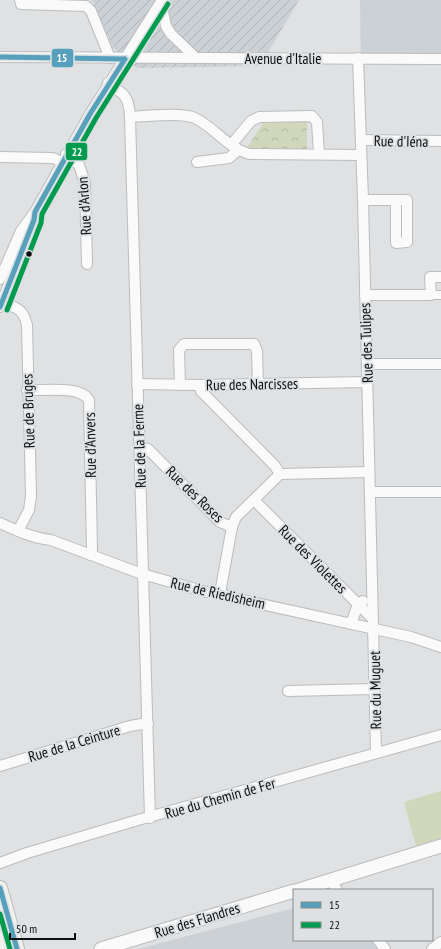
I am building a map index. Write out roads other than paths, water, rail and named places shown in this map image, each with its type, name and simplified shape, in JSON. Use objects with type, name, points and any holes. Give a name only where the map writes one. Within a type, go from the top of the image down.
[{"type":"main road","points":[[0,888],[17,949]]},
{"type":"main road","points":[[0,928],[6,949]]},
{"type":"street","points":[[20,0],[21,4],[86,6],[91,11],[110,58]]},
{"type":"street","points":[[161,1],[169,30],[195,57]]},
{"type":"street","points":[[0,279],[22,231],[35,212],[64,158],[108,83],[125,59],[161,1]]},
{"type":"street","name":"Avenue d'Italie","points":[[0,57],[125,59],[195,57],[441,59]]},
{"type":"street","name":"Rue des Tulipes","points":[[358,58],[368,382],[373,623]]},
{"type":"street","name":"Rue de la Ferme","points":[[108,83],[126,96],[129,102],[130,117],[150,818]]},
{"type":"street","points":[[130,117],[185,115],[195,118],[234,148],[249,154],[361,155]]},
{"type":"street","points":[[197,162],[229,158],[251,121],[259,117],[312,116],[317,122],[319,154]]},
{"type":"street","name":"Rue d'Iéna","points":[[361,140],[441,141]]},
{"type":"street","points":[[0,158],[64,158]]},
{"type":"street","name":"Rue d'Arlon","points":[[64,158],[79,165],[85,183],[87,264]]},
{"type":"street","points":[[363,200],[396,200]]},
{"type":"street","points":[[1,305],[34,220],[35,212]]},
{"type":"street","points":[[365,295],[436,295],[430,277],[441,277]]},
{"type":"street","name":"Rue de Bruges","points":[[1,305],[16,308],[24,314],[26,325],[31,496],[30,510],[18,531]]},
{"type":"street","points":[[180,384],[179,350],[184,344],[254,344],[257,351],[258,384]]},
{"type":"street","points":[[367,364],[441,364]]},
{"type":"street","name":"Rue des Narcisses","points":[[137,384],[199,385],[368,382]]},
{"type":"street","points":[[199,385],[201,392],[275,466],[280,474]]},
{"type":"street","name":"Rue d'Anvers","points":[[27,390],[78,391],[86,394],[90,400],[91,555]]},
{"type":"street","name":"Rue des Roses","points":[[139,447],[148,449],[220,522],[232,527]]},
{"type":"street","points":[[220,593],[232,527],[236,517],[280,474],[369,472]]},
{"type":"street","points":[[370,492],[441,492]]},
{"type":"street","name":"Rue des Violettes","points":[[254,500],[358,604],[373,623]]},
{"type":"street","name":"Rue de Riedisheim","points":[[0,523],[39,539],[51,540],[142,574],[207,592],[220,593],[229,597],[351,624],[373,623],[441,647]]},
{"type":"street","points":[[351,624],[358,604],[372,596]]},
{"type":"street","name":"Rue du Muguet","points":[[373,623],[376,752]]},
{"type":"street","points":[[288,691],[375,689]]},
{"type":"street","name":"Rue de la Ceinture","points":[[0,766],[130,726],[148,723]]},
{"type":"street","name":"Rue du Chemin de Fer","points":[[0,863],[27,853],[376,752],[421,742],[441,735]]},
{"type":"street","points":[[306,889],[334,885],[441,846]]},
{"type":"street","name":"Rue des Flandres","points":[[101,949],[293,892]]},
{"type":"street","points":[[379,941],[385,949]]},
{"type":"street","points":[[432,949],[441,942]]}]
